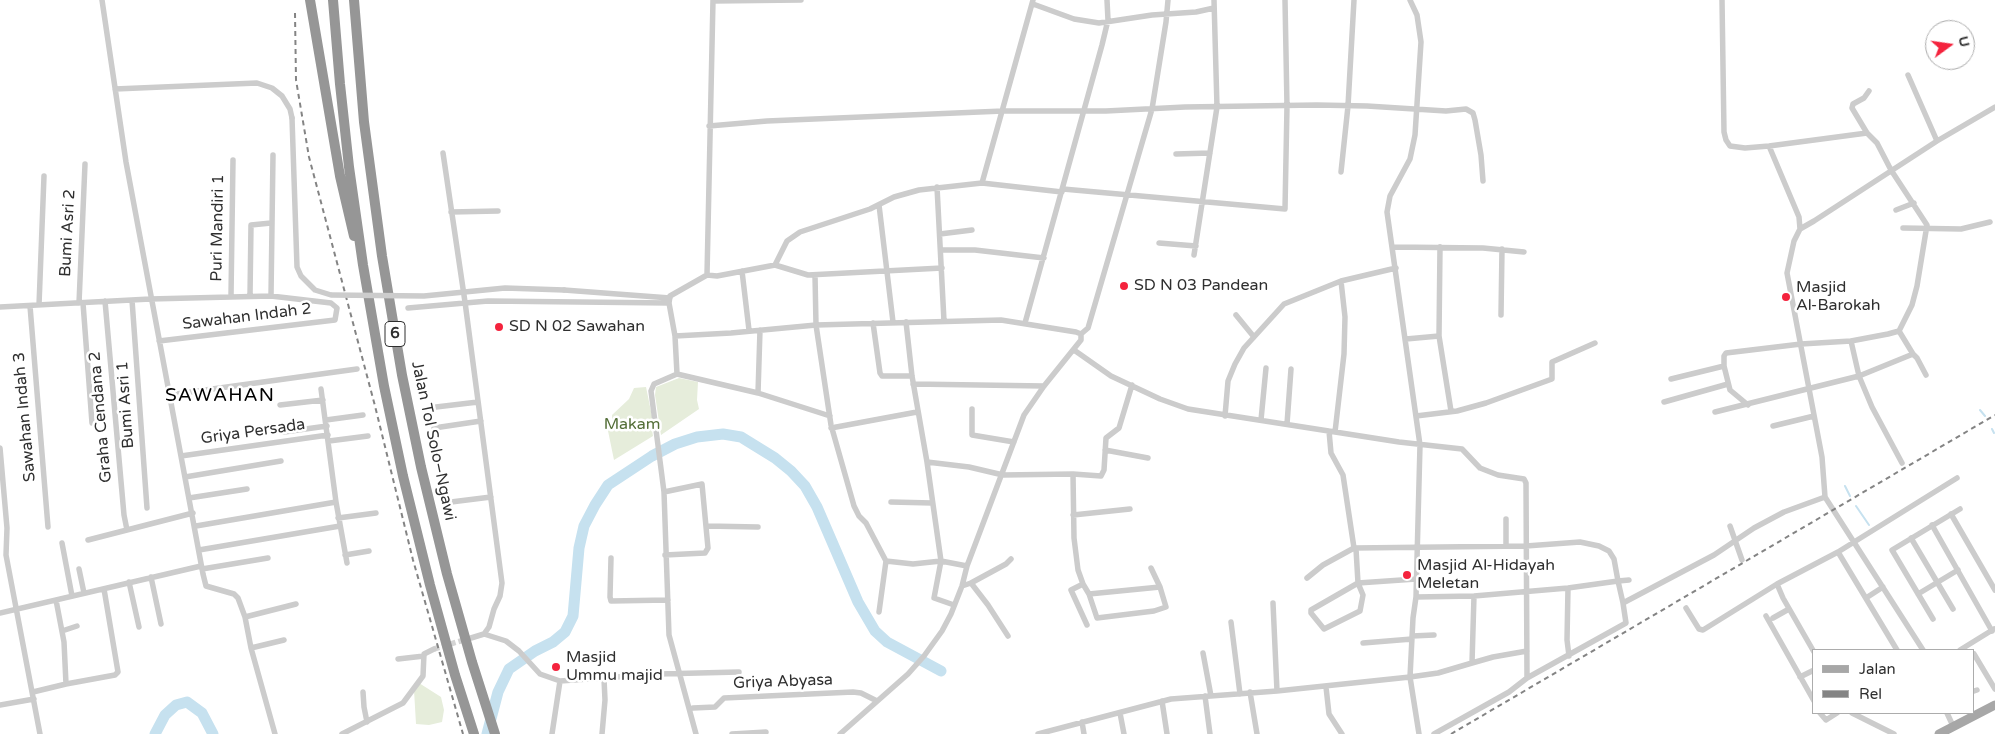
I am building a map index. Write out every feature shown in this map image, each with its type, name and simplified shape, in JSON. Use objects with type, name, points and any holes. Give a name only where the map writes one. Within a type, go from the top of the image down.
[{"type":"highway","points":[[310,0],[349,219],[363,265]]},
{"type":"highway","name":"6","points":[[333,0],[340,84],[363,265],[384,386],[430,584],[455,675],[474,734]]},
{"type":"highway","name":"Jalan Tol Solo–Ngawi","points":[[354,0],[364,122],[382,256],[402,375],[445,564],[494,734]]},
{"type":"main road","points":[[1939,734],[1995,704]]},
{"type":"street","points":[[102,0],[126,162],[150,299],[196,526],[206,586],[236,596],[245,617],[251,648],[275,734]]},
{"type":"street","points":[[706,275],[712,1],[801,0]]},
{"type":"street","points":[[1025,323],[1108,20],[1107,0]]},
{"type":"street","points":[[1081,334],[1087,330],[1093,315],[1152,109],[1168,0]]},
{"type":"street","points":[[1194,255],[1217,107],[1214,0]]},
{"type":"street","points":[[775,265],[787,241],[796,234],[819,224],[879,205],[894,197],[937,187],[982,183],[1285,208],[1287,106],[1285,0]]},
{"type":"street","points":[[1341,172],[1348,106],[1354,0]]},
{"type":"street","points":[[1410,0],[1417,16],[1421,42],[1414,142],[1410,160],[1390,196],[1387,207],[1387,219],[1393,247],[1420,445],[1416,597],[1410,677],[1419,734]]},
{"type":"street","points":[[1722,0],[1724,132],[1730,146],[1735,148],[1769,146],[1866,133]]},
{"type":"street","points":[[982,183],[1004,111],[1033,2],[1074,19],[1099,23],[1108,20],[1196,12],[1214,8]]},
{"type":"street","points":[[1908,76],[1937,141]]},
{"type":"street","points":[[115,89],[257,83],[272,88],[282,96],[290,109],[292,118],[296,261],[301,276],[315,290],[332,294],[424,296],[505,288],[564,290],[670,300]]},
{"type":"street","points":[[1869,91],[1864,98],[1852,106],[1866,133],[1877,144],[1891,170],[1927,225],[1914,299],[1899,331]]},
{"type":"street","points":[[709,126],[767,121],[1004,111],[1287,106],[1348,106],[1446,111],[1466,109],[1473,113],[1481,155],[1483,181]]},
{"type":"street","points":[[1800,229],[1937,141],[1995,107]]},
{"type":"street","points":[[1769,146],[1799,216],[1800,229],[1794,242],[1787,273],[1822,457],[1825,496],[1834,513],[1854,541],[1922,649]]},
{"type":"street","points":[[443,153],[466,302],[502,583],[500,596],[489,628],[484,634],[471,638]]},
{"type":"street","points":[[1176,154],[1210,153]]},
{"type":"street","points":[[0,307],[150,299],[270,296],[273,156]]},
{"type":"street","name":"Puri Mandiri 1","points":[[231,296],[233,160]]},
{"type":"street","name":"Bumi Asri 2","points":[[85,164],[81,303],[92,423]]},
{"type":"street","points":[[39,305],[44,176]]},
{"type":"street","points":[[937,187],[942,250],[944,322]]},
{"type":"street","points":[[1896,210],[1914,203]]},
{"type":"street","points":[[879,205],[893,322]]},
{"type":"street","points":[[451,212],[498,211]]},
{"type":"street","points":[[1903,228],[1961,229],[1990,222]]},
{"type":"street","points":[[250,296],[251,226],[252,224],[272,223]]},
{"type":"street","points":[[940,234],[972,230]]},
{"type":"street","points":[[1159,243],[1196,246]]},
{"type":"street","points":[[1393,247],[1502,249],[1524,252]]},
{"type":"street","points":[[1440,247],[1439,336],[1451,411]]},
{"type":"street","points":[[1501,315],[1502,249]]},
{"type":"street","points":[[942,250],[975,250],[1044,258]]},
{"type":"street","points":[[677,374],[675,336],[670,300],[672,294],[706,275],[717,276],[775,265],[802,275],[942,268]]},
{"type":"street","points":[[1225,416],[1228,381],[1242,351],[1284,304],[1341,281],[1396,268]]},
{"type":"street","points":[[742,271],[749,330]]},
{"type":"street","points":[[815,275],[816,325],[831,428],[854,506],[859,516],[866,523],[886,561],[879,612]]},
{"type":"street","points":[[1341,281],[1345,317],[1344,354],[1332,431],[1331,453],[1343,475],[1355,549],[1358,583],[1363,595],[1360,611],[1327,629],[1324,629],[1311,613],[1311,610],[1358,583],[1416,579]]},
{"type":"street","name":"Sawahan Indah 2","points":[[159,341],[334,320],[337,318],[336,306],[331,303],[270,296]]},
{"type":"street","name":"Bumi Asri 1","points":[[132,300],[147,508]]},
{"type":"street","points":[[408,308],[466,302],[670,300]]},
{"type":"street","name":"Graha Cendana 2","points":[[105,301],[124,515],[127,530]]},
{"type":"street","name":"Sawahan Indah 3","points":[[30,306],[48,527]]},
{"type":"street","points":[[1236,315],[1254,337]]},
{"type":"street","points":[[675,336],[816,325],[1001,320],[1081,334]]},
{"type":"street","points":[[906,322],[917,412],[927,462],[941,561],[934,598],[954,606]]},
{"type":"street","points":[[873,323],[882,376],[912,376]]},
{"type":"street","points":[[758,393],[760,330]]},
{"type":"street","points":[[1748,405],[1732,393],[1728,384],[1724,366],[1724,356],[1726,354],[1802,344],[1851,341],[1899,331]]},
{"type":"street","points":[[1899,331],[1917,358],[1926,376]]},
{"type":"street","points":[[840,734],[915,666],[942,630],[962,586],[967,566],[1003,475],[1024,415],[1044,386],[1074,350],[1081,340],[1081,334]]},
{"type":"street","points":[[1406,340],[1439,336]]},
{"type":"street","points":[[1851,341],[1859,376],[1875,414],[1902,463]]},
{"type":"street","points":[[1416,416],[1486,403],[1552,379],[1552,362],[1595,343]]},
{"type":"street","points":[[1074,350],[1111,376],[1188,409],[1420,445],[1462,449],[1480,468],[1498,475],[1525,480],[1527,678]]},
{"type":"street","points":[[1716,412],[1859,376],[1913,354]]},
{"type":"street","points":[[1670,378],[1724,366]]},
{"type":"street","points":[[1261,420],[1266,368]]},
{"type":"street","points":[[169,395],[357,369]]},
{"type":"street","points":[[1287,424],[1291,369]]},
{"type":"street","points":[[696,734],[669,635],[664,492],[651,387],[677,374],[758,393],[830,416]]},
{"type":"street","points":[[913,384],[1044,386]]},
{"type":"street","points":[[1664,402],[1728,384]]},
{"type":"street","points":[[927,462],[1003,475],[1072,474],[1102,476],[1106,438],[1118,428],[1132,385]]},
{"type":"street","points":[[321,389],[329,438],[338,518],[347,563]]},
{"type":"street","points":[[280,405],[323,400]]},
{"type":"street","points":[[436,407],[478,402]]},
{"type":"street","points":[[972,410],[972,435],[1014,442]]},
{"type":"street","points":[[831,428],[917,412]]},
{"type":"street","points":[[284,432],[363,415]]},
{"type":"street","points":[[1773,426],[1814,416]]},
{"type":"street","points":[[434,428],[481,421]]},
{"type":"street","name":"Griya Persada","points":[[181,456],[329,438],[368,436]]},
{"type":"street","points":[[0,448],[7,528],[6,555],[40,734]]},
{"type":"street","points":[[1105,450],[1148,458]]},
{"type":"street","points":[[185,477],[281,460]]},
{"type":"street","points":[[1072,474],[1073,515],[1078,570],[1099,619],[1165,609],[1166,606],[1160,587],[1151,568]]},
{"type":"street","points":[[1686,608],[1701,630],[1777,584],[1838,552],[1957,478]]},
{"type":"street","points":[[664,492],[702,484],[708,548],[707,552],[665,555]]},
{"type":"street","points":[[190,498],[246,489]]},
{"type":"street","points":[[1624,603],[1688,569],[1754,528],[1784,512],[1825,496]]},
{"type":"street","points":[[451,502],[491,497]]},
{"type":"street","points":[[196,526],[336,502]]},
{"type":"street","points":[[891,502],[932,503]]},
{"type":"street","points":[[1073,515],[1130,509]]},
{"type":"street","points":[[1933,620],[1892,550],[1960,509]]},
{"type":"street","points":[[88,540],[192,513]]},
{"type":"street","points":[[338,518],[376,513]]},
{"type":"street","points":[[1951,514],[1995,590]]},
{"type":"street","points":[[1506,519],[1506,546]]},
{"type":"street","points":[[1932,525],[1993,630],[1970,648]]},
{"type":"street","points":[[199,550],[340,526]]},
{"type":"street","points":[[707,526],[758,527]]},
{"type":"street","points":[[1730,526],[1742,560]]},
{"type":"street","points":[[1911,538],[1953,610]]},
{"type":"street","points":[[1307,578],[1323,566],[1355,549],[1526,546],[1580,542],[1599,546],[1609,551],[1614,559],[1624,603],[1626,623],[1527,678],[1509,692],[1434,734]]},
{"type":"street","points":[[62,543],[72,596]]},
{"type":"street","points":[[345,555],[369,551]]},
{"type":"street","points":[[1838,552],[1896,649]]},
{"type":"street","points":[[0,613],[151,577],[202,567],[268,558]]},
{"type":"street","points":[[611,558],[611,601],[668,600]]},
{"type":"street","points":[[962,586],[972,584],[1011,559]]},
{"type":"street","points":[[886,561],[913,564],[941,561],[967,566]]},
{"type":"street","points":[[79,569],[84,593]]},
{"type":"street","points":[[1918,594],[1958,570]]},
{"type":"street","points":[[151,577],[161,624]]},
{"type":"street","points":[[1416,597],[1474,596],[1568,588],[1629,580]]},
{"type":"street","points":[[129,582],[139,627]]},
{"type":"street","points":[[972,584],[988,604],[1008,636]]},
{"type":"street","points":[[1083,584],[1072,590],[1087,625]]},
{"type":"street","points":[[1777,584],[1812,649]]},
{"type":"street","points":[[1089,594],[1160,587]]},
{"type":"street","points":[[1866,598],[1883,587]]},
{"type":"street","points":[[1568,588],[1569,656]]},
{"type":"street","points":[[33,692],[115,675],[118,672],[104,589]]},
{"type":"street","points":[[1472,663],[1474,596]]},
{"type":"street","points":[[56,600],[65,652],[66,684]]},
{"type":"street","points":[[245,617],[296,604]]},
{"type":"street","points":[[1273,604],[1277,691]]},
{"type":"street","points":[[1773,618],[1789,609]]},
{"type":"street","points":[[1766,616],[1812,698]]},
{"type":"street","points":[[1231,622],[1240,694]]},
{"type":"street","points":[[62,631],[77,626]]},
{"type":"street","points":[[484,634],[506,641],[520,651],[540,674],[560,682],[678,673],[739,672]]},
{"type":"street","points":[[1363,643],[1434,635]]},
{"type":"street","points":[[251,648],[284,640]]},
{"type":"street","points":[[342,734],[368,722],[408,699],[412,689],[423,676],[426,652],[434,649]]},
{"type":"street","points":[[1038,734],[1162,701],[1326,687],[1410,677],[1453,670],[1493,657],[1527,652]]},
{"type":"street","points":[[1203,653],[1210,734]]},
{"type":"street","points":[[398,660],[424,656]]},
{"type":"street","points":[[1975,656],[1995,689]]},
{"type":"street","points":[[1800,677],[1812,671]]},
{"type":"street","points":[[602,734],[606,700],[604,679]]},
{"type":"street","points":[[552,734],[560,682]]},
{"type":"street","points":[[1326,687],[1328,714],[1342,734]]},
{"type":"street","points":[[364,692],[364,708],[368,722]]},
{"type":"street","name":"Griya Abyasa","points":[[693,708],[715,707],[724,698],[854,692],[861,693],[877,701]]},
{"type":"street","points":[[1250,692],[1257,734]]},
{"type":"street","points":[[0,706],[34,699]]},
{"type":"street","points":[[1162,701],[1167,734]]},
{"type":"street","points":[[1120,713],[1124,734]]},
{"type":"street","points":[[1821,714],[1826,720],[1835,714]]},
{"type":"street","points":[[1856,714],[1894,734]]},
{"type":"street","points":[[1947,714],[1953,726]]},
{"type":"street","points":[[1082,722],[1084,734]]},
{"type":"street","points":[[732,734],[766,732]]},
{"type":"green space","name":"Makam","points":[[679,378],[698,382],[697,400],[699,409],[661,435],[655,395],[656,387]]},
{"type":"green space","name":"Makam","points":[[646,387],[654,426],[652,430],[653,436],[614,460],[607,426],[612,421],[612,415],[629,399],[634,388]]},
{"type":"green space","points":[[419,683],[441,697],[444,710],[442,722],[429,725],[416,724],[414,690]]},
{"type":"waterway","points":[[1980,410],[1985,416]]},
{"type":"waterway","points":[[1992,429],[1994,433]]},
{"type":"waterway","points":[[487,734],[498,692],[509,669],[535,651],[553,642],[565,632],[573,616],[579,548],[584,526],[608,485],[652,456],[675,444],[697,437],[723,434],[741,437],[775,458],[791,471],[805,486],[817,507],[858,602],[875,631],[887,642],[941,671]]},
{"type":"waterway","points":[[1845,486],[1850,496]]},
{"type":"waterway","points":[[1856,506],[1869,525]]},
{"type":"waterway","points":[[155,734],[165,715],[176,705],[187,702],[202,713],[213,734]]},
{"type":"tunnel","points":[[434,649],[467,639]]},
{"type":"railway","points":[[295,13],[296,80],[309,157],[375,406],[413,560],[463,734]]},
{"type":"railway","points":[[1451,734],[1995,415]]},
{"type":"place","name":"SD N 03 Pandean","points":[[1124,286]]},
{"type":"place","name":"Masjid Al-Barokah","points":[[1786,297]]},
{"type":"place","name":"SD N 02 Sawahan","points":[[499,327]]},
{"type":"place","name":"Masjid Al-Hidayah Meletan","points":[[1407,575]]},
{"type":"place","name":"Masjid Ummu majid","points":[[556,667]]},
{"type":"district","name":"SAWAHAN","points":[[220,396]]}]
